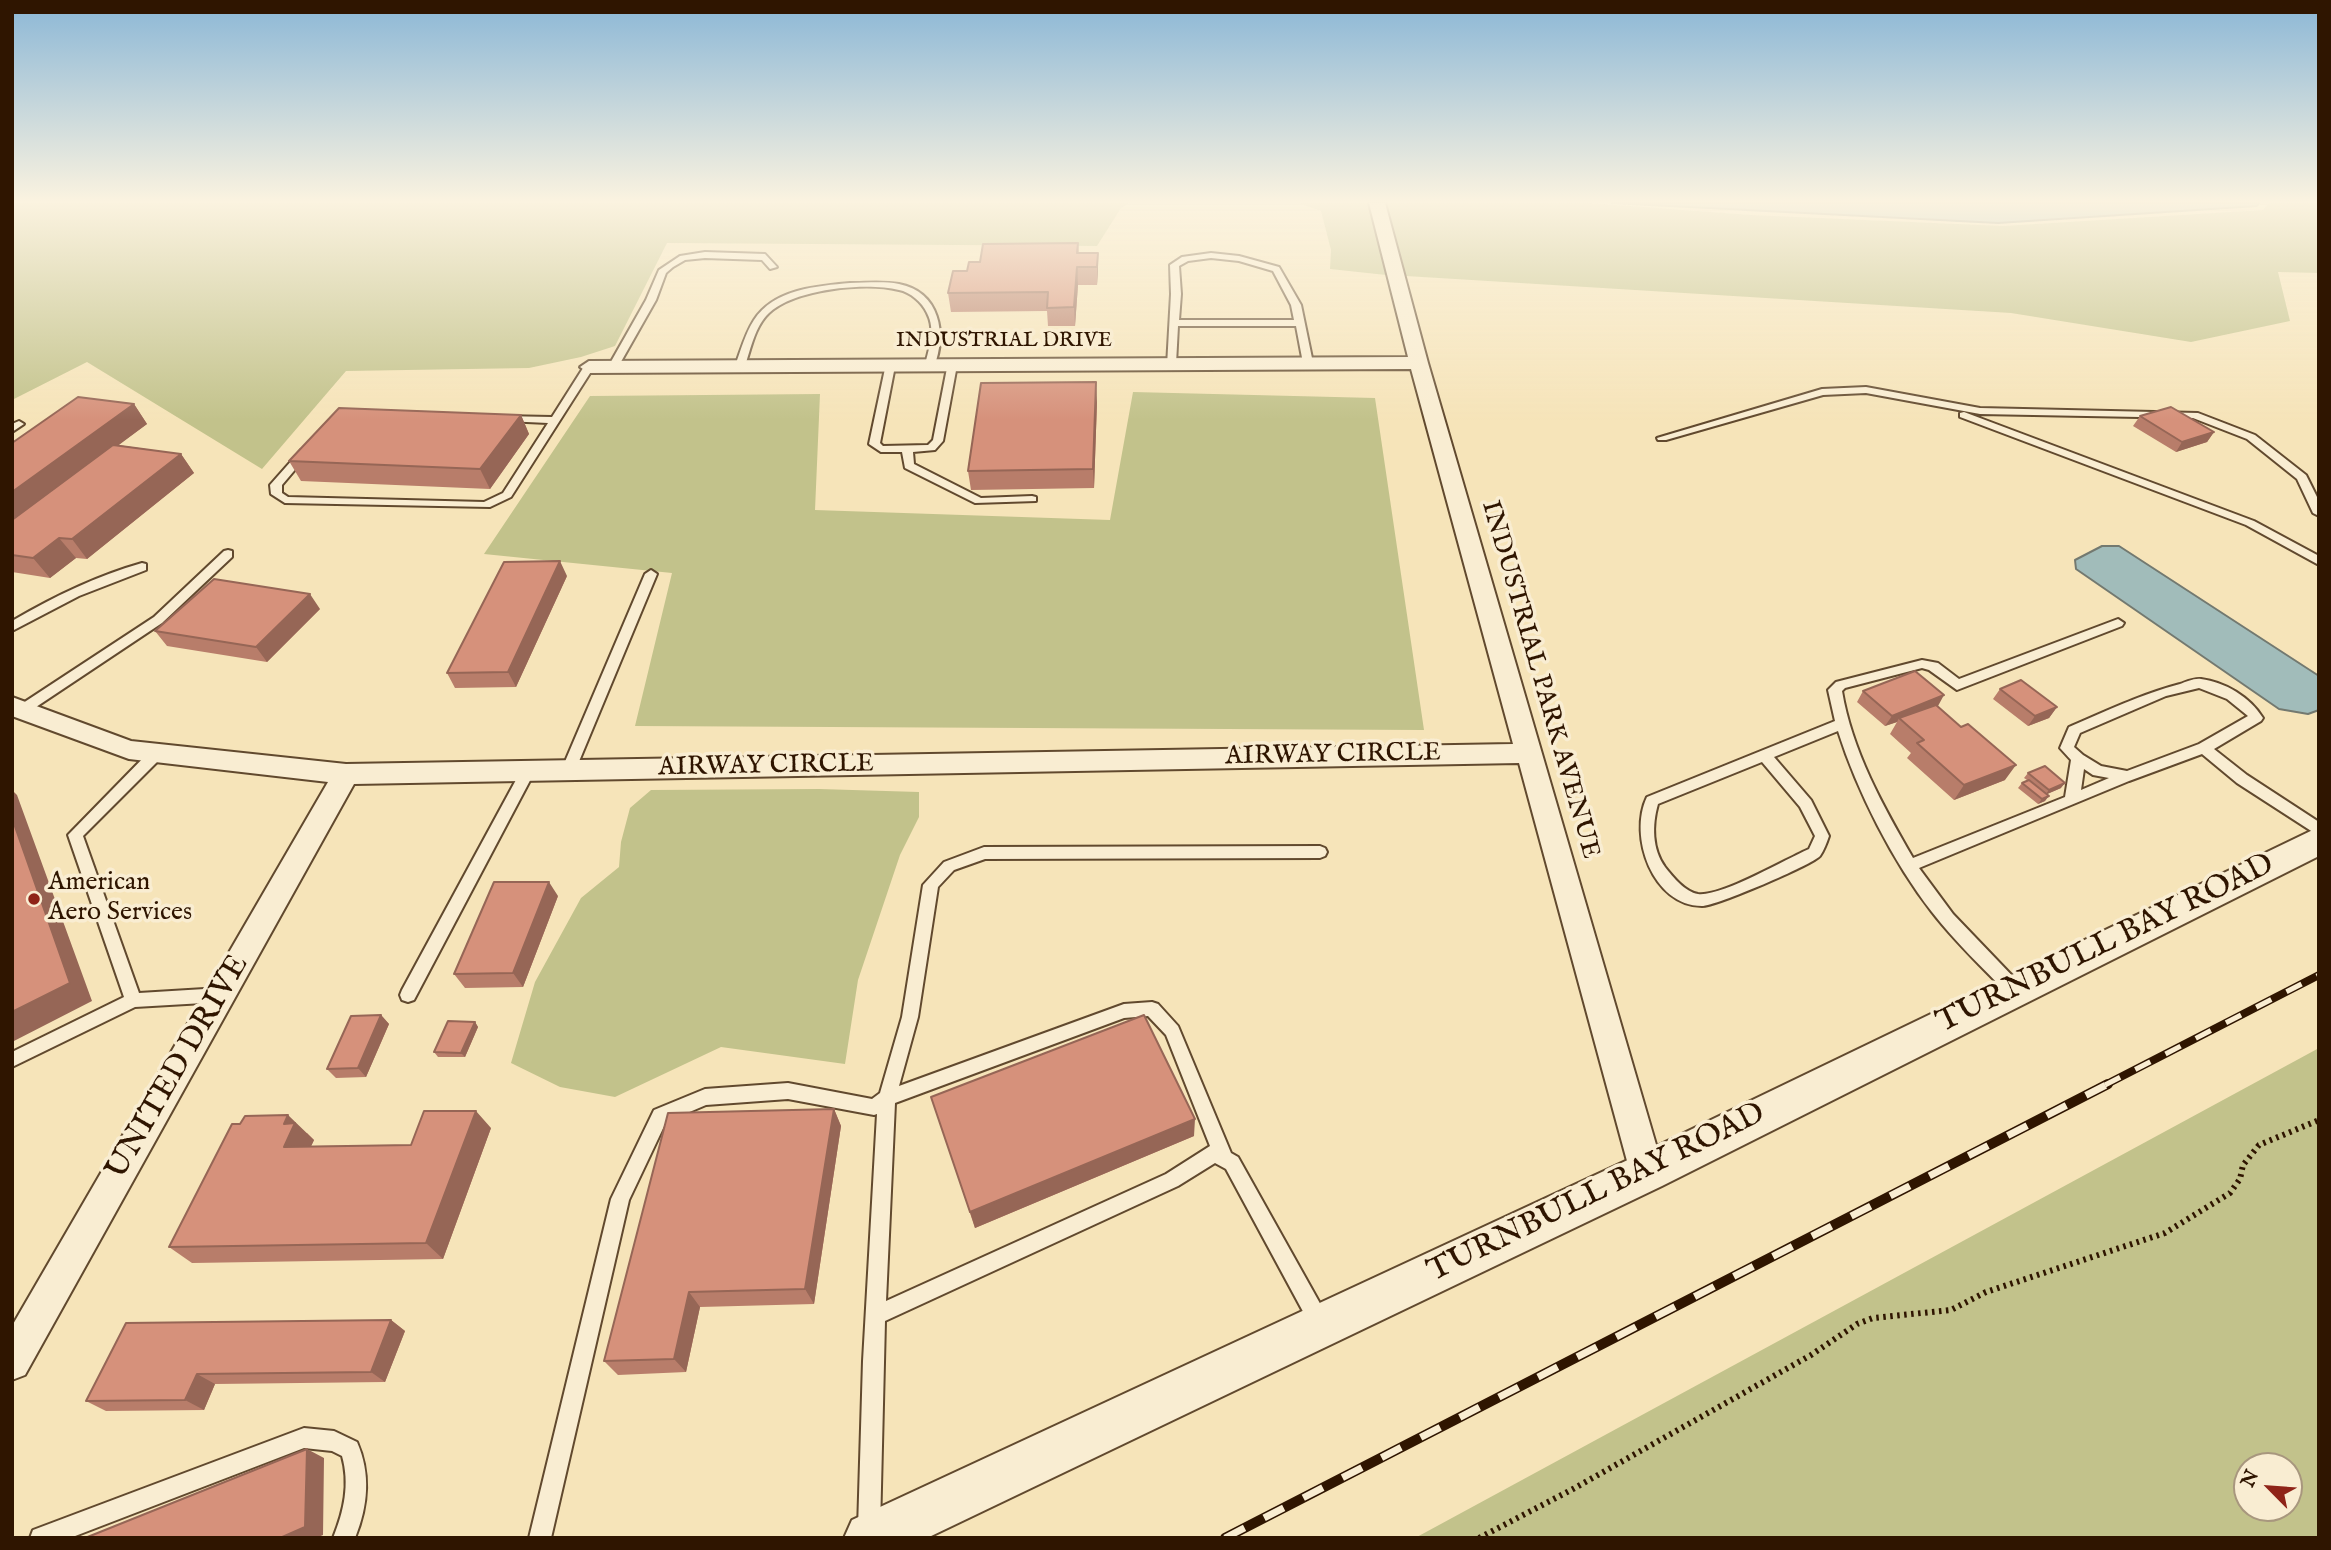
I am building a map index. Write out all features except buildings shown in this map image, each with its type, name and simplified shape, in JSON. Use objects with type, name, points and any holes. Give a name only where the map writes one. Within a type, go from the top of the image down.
[{"type":"street","name":"INDUSTRIAL PARK AVENUE","points":[[1396,275],[1647,1172]]},
{"type":"street","name":"INDUSTRIAL DRIVE","points":[[589,367],[1419,363]]},
{"type":"street","name":"AIRWAY CIRCLE","points":[[17,708],[129,751],[346,775],[1528,753]]},
{"type":"street","name":"UNITED DRIVE","points":[[12,1362],[346,775]]},
{"type":"street","name":"TURNBULL BAY ROAD","points":[[869,1538],[1647,1172],[2319,840]]},
{"type":"lane","points":[[613,367],[651,300],[661,275]]},
{"type":"lane","points":[[1171,364],[1174,275]]},
{"type":"lane","points":[[1279,275],[1296,305],[1308,363]]},
{"type":"lane","points":[[740,366],[758,319],[776,303],[797,295],[864,286],[900,288],[916,294],[927,305],[935,319],[936,339],[930,365]]},
{"type":"lane","points":[[1174,323],[1299,323]]},
{"type":"lane","points":[[890,366],[874,444],[881,449],[931,448],[938,441],[952,365]]},
{"type":"lane","points":[[311,446],[278,481],[277,494],[285,500],[477,506],[507,495],[589,367]]},
{"type":"lane","points":[[1662,438],[1822,392],[1866,390],[1980,411],[2194,415],[2251,437],[2292,469],[2302,477],[2319,513]]},
{"type":"lane","points":[[1933,403],[2250,523],[2319,561]]},
{"type":"lane","points":[[489,418],[555,420]]},
{"type":"lane","points":[[907,449],[909,466],[979,501],[1032,499]]},
{"type":"lane","points":[[17,708],[158,620],[228,554]]},
{"type":"lane","points":[[12,627],[46,606],[100,580],[142,567]]},
{"type":"lane","points":[[568,771],[650,574]]},
{"type":"lane","points":[[2015,990],[1937,907],[1909,866],[1841,724],[1835,690],[1841,685],[1922,664],[1933,666],[1957,685],[2118,623]]},
{"type":"lane","points":[[1909,866],[2128,776],[2204,748],[2256,718],[2251,708],[2221,690],[2199,683],[2162,693],[2074,730],[2067,748],[2078,759],[2098,771],[2128,776]]},
{"type":"lane","points":[[1764,755],[1806,804],[1822,836],[1814,853],[1734,890],[1702,901],[1678,892],[1650,859],[1646,819],[1652,801],[1764,755],[1841,724]]},
{"type":"lane","points":[[2204,748],[2242,779],[2319,830]]},
{"type":"lane","points":[[133,1000],[75,835],[156,754]]},
{"type":"lane","points":[[2070,800],[2076,782],[2078,759]]},
{"type":"lane","points":[[408,995],[528,771]]},
{"type":"lane","points":[[869,1538],[887,1098],[910,1017],[931,885],[949,866],[984,853],[1320,852]]},
{"type":"lane","points":[[12,1060],[133,1000],[221,995]]},
{"type":"lane","points":[[540,1538],[620,1199],[660,1116],[705,1097],[788,1091],[874,1107],[887,1098],[1124,1011],[1152,1009],[1172,1031],[1224,1158]]},
{"type":"lane","points":[[876,1317],[1172,1180],[1215,1153],[1232,1163],[1321,1325]]},
{"type":"lane","points":[[41,1538],[304,1438],[334,1441],[350,1449],[358,1467],[354,1501],[344,1538]]},
{"type":"path","points":[[1479,1538],[1573,1489],[1787,1368],[1857,1324],[1872,1318],[1951,1310],[1986,1292],[2165,1233],[2230,1193],[2240,1179],[2243,1165],[2259,1145],[2319,1121]]},
{"type":"green space","points":[[12,275],[651,275],[615,346],[581,357],[529,368],[346,371],[262,469],[87,362],[12,400]]},
{"type":"green space","points":[[2279,275],[2290,321],[2191,342],[2011,313],[1406,276]]},
{"type":"green space","points":[[1133,392],[1375,398],[1424,730],[635,726],[672,573],[484,554],[590,396],[820,394],[815,510],[1110,520]]},
{"type":"green space","points":[[819,789],[919,792],[919,817],[900,855],[858,980],[845,1064],[721,1047],[615,1097],[560,1087],[511,1063],[535,982],[581,898],[619,867],[621,842],[630,808],[651,790]]},
{"type":"green space","points":[[2319,1048],[2319,1538],[1415,1538]]},
{"type":"water","points":[[2102,546],[2119,546],[2319,676],[2319,710],[2308,714],[2279,709],[2076,569],[2075,560]]},
{"type":"railway","points":[[2105,1085],[2319,975]]},
{"type":"railway","points":[[1225,1538],[2108,1084]]},
{"type":"place","name":"American Aero Services","points":[[34,899]]}]
